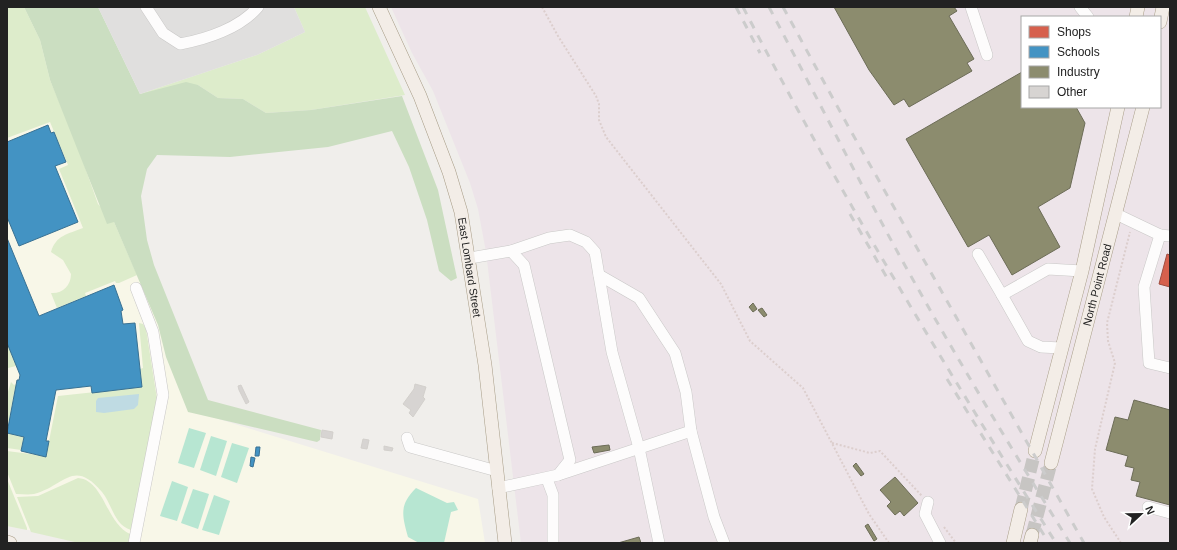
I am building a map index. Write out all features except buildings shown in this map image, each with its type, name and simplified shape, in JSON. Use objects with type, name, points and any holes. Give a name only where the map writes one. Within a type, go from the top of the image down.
[{"type":"main road","name":"East Lombard Street","points":[[379,7],[420,96],[450,172],[461,212],[470,258],[485,365],[505,543]]},
{"type":"main road","points":[[1161,17],[1163,7]]},
{"type":"main road","name":"North Point Road","points":[[1035,451],[1082,271],[1118,108]]},
{"type":"main road","name":"North Point Road","points":[[1051,463],[1143,108]]},
{"type":"main road","points":[[1096,208],[1116,214]]},
{"type":"main road","points":[[1074,300],[1092,305]]},
{"type":"main road","points":[[1013,543],[1020,509]]},
{"type":"street","points":[[146,7],[163,33],[180,44],[199,40],[233,27],[258,7]]},
{"type":"street","points":[[971,7],[987,55]]},
{"type":"street","points":[[1080,7],[1087,16]]},
{"type":"street","points":[[1116,214],[1132,223],[1165,236],[1144,287],[1149,363],[1170,368]]},
{"type":"street","points":[[470,258],[511,251],[549,238],[570,236],[586,242],[595,252],[612,352],[639,448],[659,543]]},
{"type":"street","points":[[511,251],[524,265],[570,460],[558,475]]},
{"type":"street","points":[[978,254],[1028,341],[1041,347],[1061,348]]},
{"type":"street","points":[[1002,295],[1048,269],[1082,271]]},
{"type":"street","points":[[599,275],[639,298],[675,353],[686,392],[691,431],[714,518],[724,543]]},
{"type":"street","points":[[134,543],[163,395],[153,332],[136,288]]},
{"type":"street","points":[[498,488],[542,480],[691,431]]},
{"type":"street","points":[[407,438],[410,447],[497,471]]},
{"type":"street","points":[[542,480],[553,495],[553,543]]},
{"type":"street","points":[[928,502],[925,514],[940,543]]},
{"type":"street","points":[[1148,507],[1170,513]]},
{"type":"path","points":[[542,7],[558,36],[596,96],[599,104],[599,120],[606,137],[721,284],[750,342],[803,388],[869,514],[889,543]]},
{"type":"path","points":[[1121,543],[1104,516],[1092,489],[1095,449],[1115,364],[1108,341],[1107,323],[1132,223]]},
{"type":"path","points":[[832,443],[870,453],[880,451],[928,502]]},
{"type":"path","points":[[944,526],[956,543]]},
{"type":"shaded area","points":[[7,7],[45,7],[212,417],[478,499],[485,543],[85,543],[7,525]]},
{"type":"shaded area","points":[[98,7],[294,7],[305,32],[257,55],[140,94]]},
{"type":"shaded area","points":[[391,7],[1170,7],[1170,543],[521,543],[486,252],[478,209],[470,183],[433,91],[412,53]]},
{"type":"green space","points":[[7,7],[24,7],[40,40],[50,80],[77,145],[98,204],[114,222],[137,275],[119,283],[116,283],[115,281],[85,293],[86,296],[57,308],[51,293],[62,291],[68,286],[71,274],[63,260],[51,252],[56,242],[63,236],[83,228],[59,169],[68,165],[50,122],[7,138]]},
{"type":"green space","points":[[24,7],[98,7],[140,94],[186,82],[198,85],[218,98],[243,99],[266,113],[311,110],[402,96],[438,190],[457,278],[451,281],[439,271],[427,220],[409,167],[392,131],[328,147],[230,157],[157,155],[147,169],[141,196],[147,240],[154,265],[208,400],[321,430],[320,440],[317,442],[188,412],[166,357],[158,325],[114,222],[107,224],[50,80],[40,40]]},
{"type":"green space","points":[[294,7],[365,7],[405,95],[311,110],[266,113],[243,99],[218,98],[198,85],[140,94],[257,55],[305,32]]},
{"type":"green space","points":[[139,323],[143,324],[146,329],[157,399],[131,530],[121,524],[117,519],[102,492],[92,482],[84,477],[69,477],[45,490],[34,494],[16,494],[7,472],[7,451],[46,456],[58,396],[142,387],[140,369],[143,368]]},
{"type":"green space","points":[[7,343],[16,366],[8,368],[7,367]]},
{"type":"green space","points":[[11,382],[14,385],[16,384],[7,430],[7,395]]},
{"type":"green space","points":[[189,428],[206,433],[194,468],[178,463]]},
{"type":"green space","points":[[7,433],[24,437],[21,450],[7,448]]},
{"type":"green space","points":[[211,436],[227,441],[216,476],[200,470]]},
{"type":"green space","points":[[232,443],[249,448],[237,483],[221,477]]},
{"type":"green space","points":[[78,478],[87,481],[94,486],[115,521],[122,529],[130,534],[128,543],[79,543],[31,532],[17,497],[38,496]]},
{"type":"green space","points":[[7,479],[27,528],[27,530],[7,526]]},
{"type":"green space","points":[[172,481],[188,487],[177,521],[160,516]]},
{"type":"green space","points":[[416,488],[447,503],[454,502],[458,510],[451,512],[444,543],[419,543],[408,537],[403,511],[404,505]]},
{"type":"green space","points":[[193,489],[209,494],[198,529],[181,523]]},
{"type":"green space","points":[[214,495],[230,501],[219,535],[202,530]]},
{"type":"water","points":[[139,394],[138,405],[134,409],[104,413],[96,412],[96,401],[98,398]]},
{"type":"tunnel","points":[[1021,509],[1035,451]]},
{"type":"tunnel","points":[[1032,535],[1051,463]]},
{"type":"railway","points":[[736,7],[760,53]]},
{"type":"railway","points":[[743,7],[779,76],[894,278],[1056,543]]},
{"type":"railway","points":[[769,7],[885,229],[929,309],[975,388],[1070,543]]},
{"type":"railway","points":[[783,7],[848,126],[1084,543]]},
{"type":"railway","points":[[850,214],[890,283]]},
{"type":"railway","points":[[947,379],[1044,535]]}]
